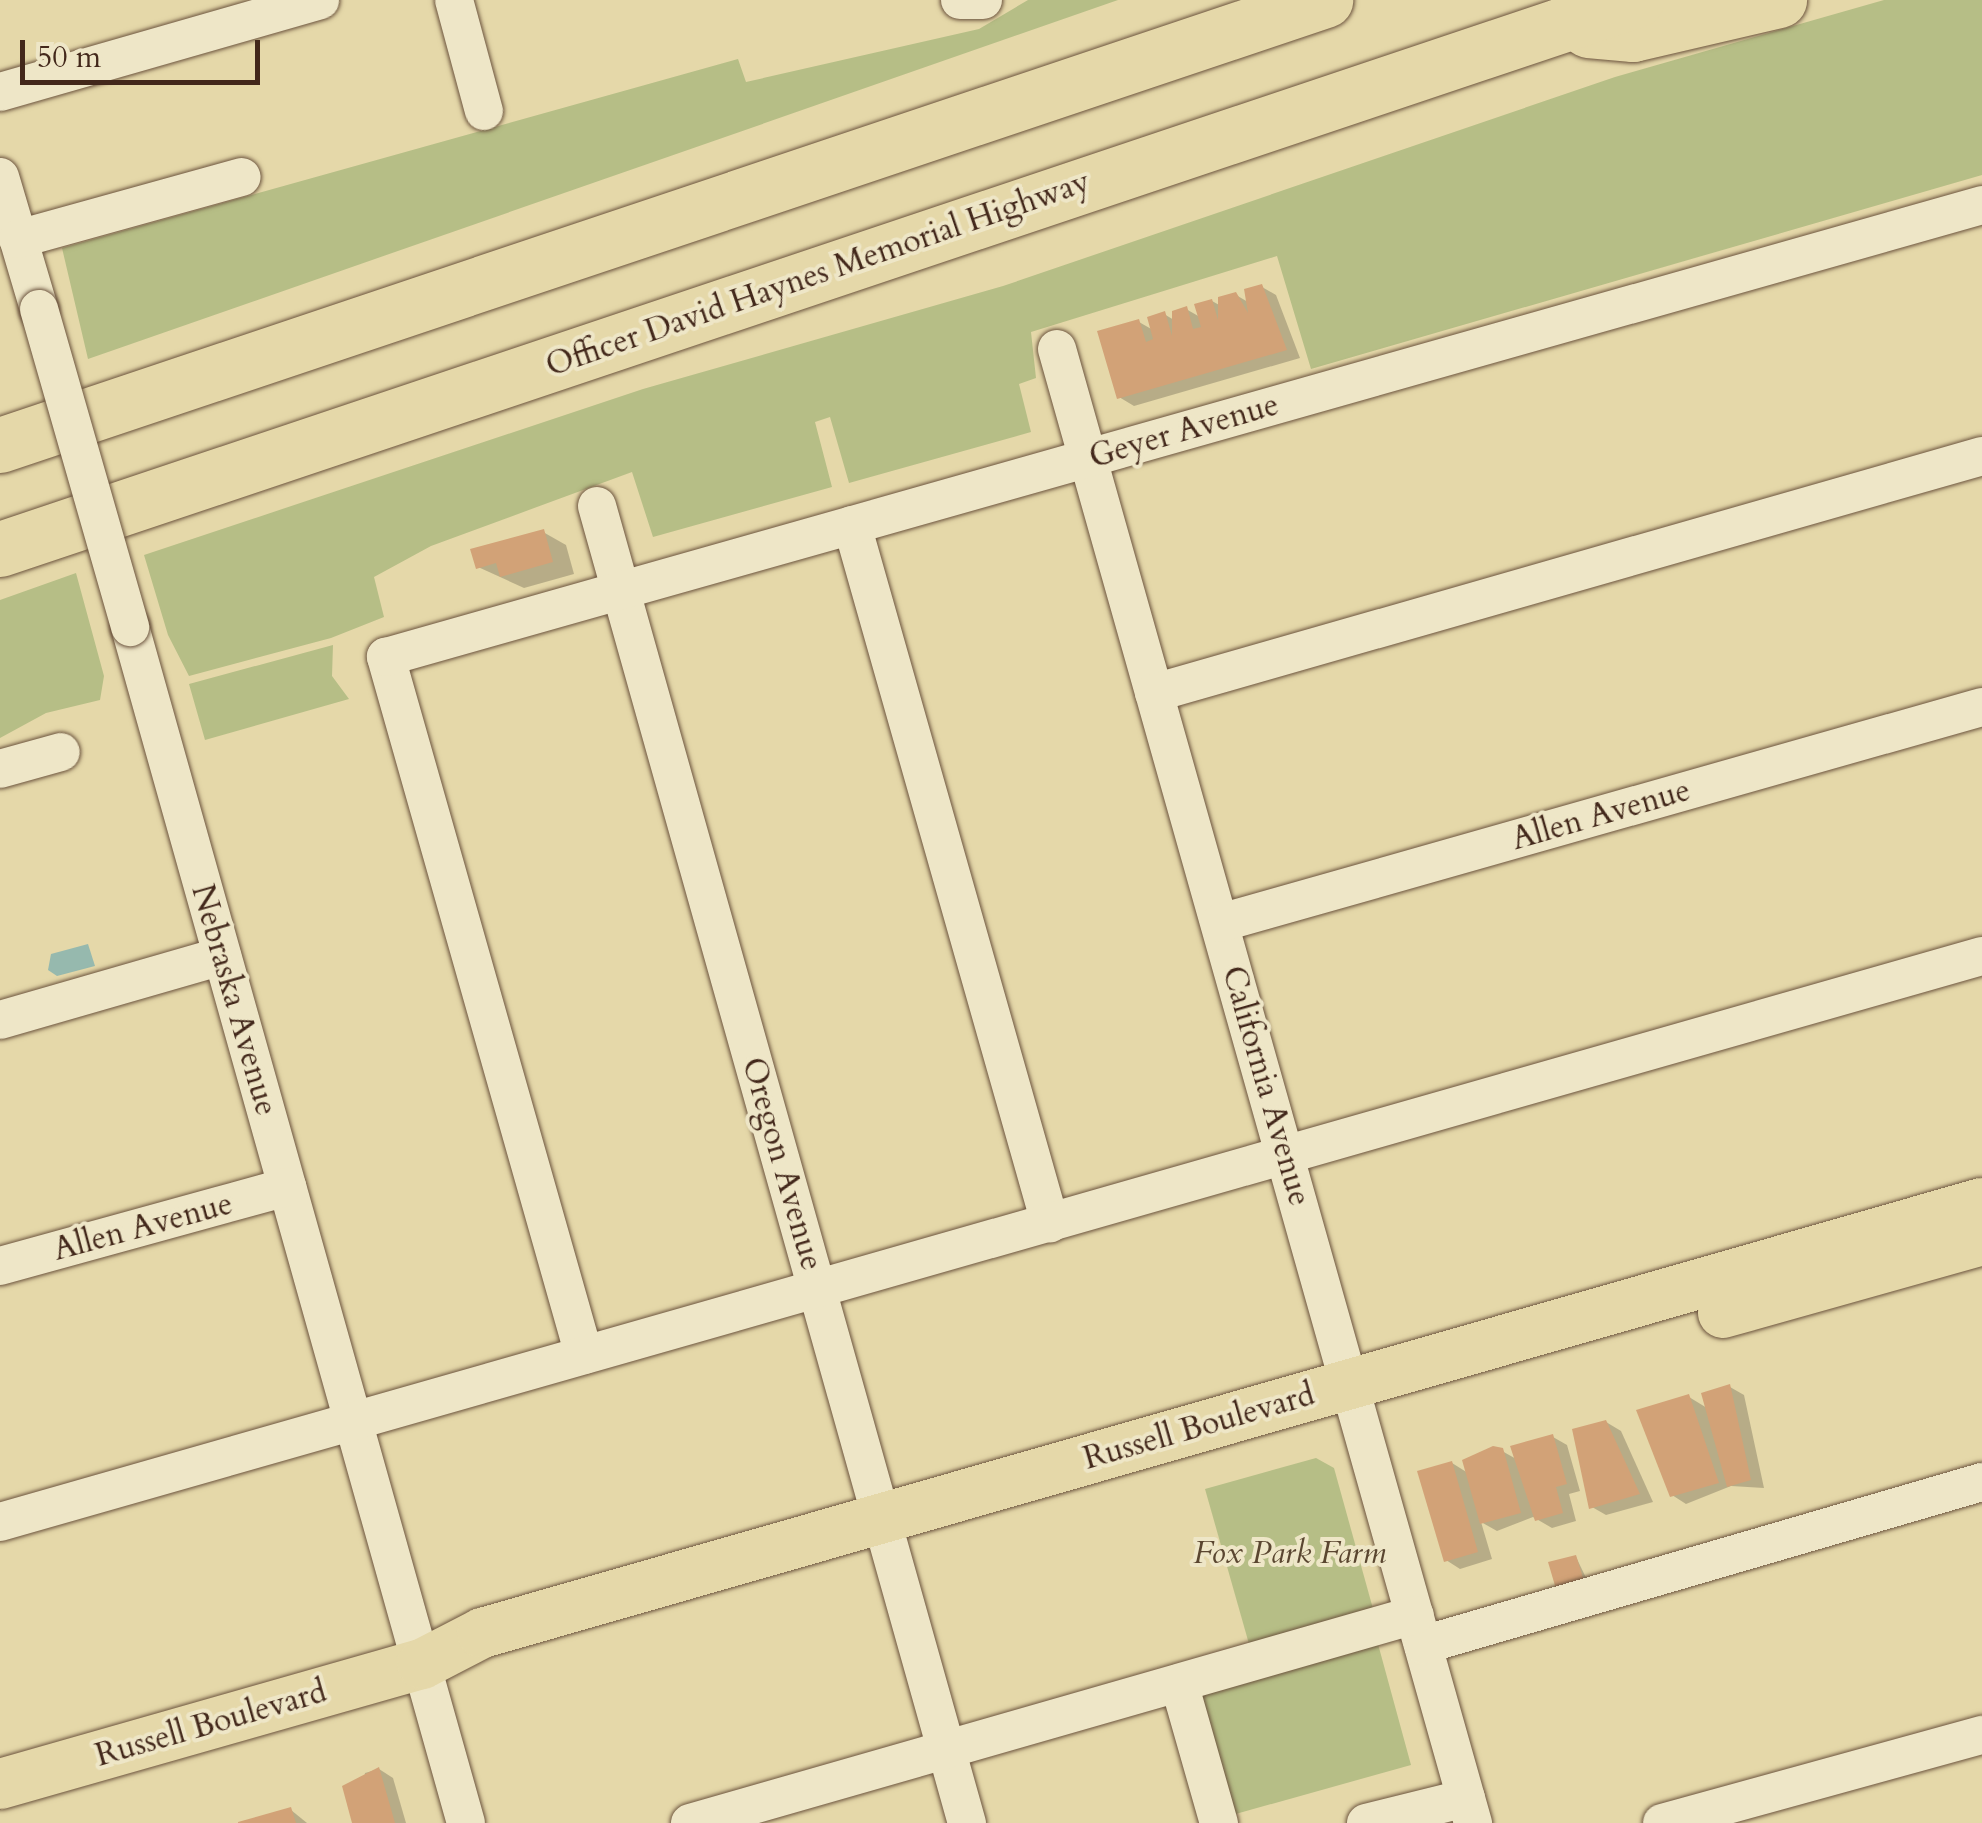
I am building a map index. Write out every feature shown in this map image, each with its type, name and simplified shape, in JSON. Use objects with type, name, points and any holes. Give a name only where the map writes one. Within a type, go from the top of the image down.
[{"type":"highway","points":[[0,445],[1326,0]]},
{"type":"highway","name":"Officer David Haynes Memorial Highway","points":[[0,549],[1636,0]]},
{"type":"highway","points":[[1555,28],[1633,34],[1779,0]]},
{"type":"main road","name":"Russell Boulevard","points":[[0,1784],[422,1664],[482,1632],[886,1534],[1354,1400],[1982,1203]]},
{"type":"main road","name":"Russell Boulevard","points":[[1354,1400],[1982,1240]]},
{"type":"street","points":[[0,92],[320,0]]},
{"type":"street","points":[[454,0],[484,111]]},
{"type":"street","points":[[18,240],[242,176]]},
{"type":"street","name":"Nebraska Avenue","points":[[0,177],[466,1823]]},
{"type":"street","name":"Geyer Avenue","points":[[584,1355],[386,657],[1982,205]]},
{"type":"street","name":"California Avenue","points":[[1056,349],[1470,1810]]},
{"type":"street","points":[[1154,692],[1982,456]]},
{"type":"street","name":"Oregon Avenue","points":[[597,506],[968,1823]]},
{"type":"street","points":[[852,525],[1050,1222]]},
{"type":"street","name":"Allen Avenue","points":[[1220,922],[1982,707]]},
{"type":"street","points":[[0,769],[61,752]]},
{"type":"street","points":[[0,1020],[222,956]]},
{"type":"street","points":[[0,1522],[1982,956]]},
{"type":"street","name":"Allen Avenue","points":[[0,1266],[287,1187]]},
{"type":"street","points":[[708,1821],[1179,1683],[1419,1630],[1982,1482]]},
{"type":"street","points":[[1179,1683],[1219,1823]]},
{"type":"street","points":[[1662,1823],[1982,1734]]},
{"type":"street","points":[[1366,1823],[1470,1810]]},
{"type":"green space","points":[[1028,0],[1118,0],[88,359],[62,248],[738,59],[746,82],[979,29]]},
{"type":"green space","points":[[1884,0],[1982,0],[1982,175],[1311,369],[1277,256],[1031,332],[1036,378],[1019,384],[1031,432],[849,483],[830,417],[815,422],[832,487],[653,537],[632,472],[431,546],[374,577],[384,617],[331,638],[189,676],[168,635],[144,555],[643,389],[1003,286],[1615,77]]},
{"type":"green space","points":[[76,573],[104,676],[100,700],[46,713],[0,738],[0,600]]},
{"type":"green space","points":[[333,645],[332,676],[349,699],[205,740],[189,684]]},
{"type":"green space","name":"Fox Park Farm","points":[[1316,1458],[1334,1468],[1375,1616],[1251,1651],[1205,1489]]},
{"type":"green space","points":[[1378,1644],[1411,1765],[1232,1815],[1198,1693]]},
{"type":"water","points":[[88,944],[95,966],[57,976],[48,970],[51,954]]},
{"type":"building","points":[[1262,284],[1287,350],[1117,399],[1097,331],[1139,319],[1146,342],[1153,339],[1147,317],[1165,311],[1172,336],[1172,311],[1187,306],[1193,329],[1201,327],[1194,304],[1212,299],[1218,320],[1218,297],[1236,292],[1248,313],[1244,289]]},
{"type":"building","points":[[544,529],[553,562],[500,577],[496,563],[476,569],[470,549]]},
{"type":"building","points":[[1730,1384],[1751,1480],[1727,1487],[1701,1393]]},
{"type":"building","points":[[1689,1394],[1719,1483],[1670,1497],[1636,1410]]},
{"type":"building","points":[[1606,1420],[1640,1494],[1589,1509],[1572,1429]]},
{"type":"building","points":[[1553,1434],[1567,1484],[1556,1487],[1563,1513],[1535,1521],[1510,1446]]},
{"type":"building","points":[[1493,1446],[1503,1448],[1521,1513],[1480,1524],[1462,1460]]},
{"type":"building","points":[[1452,1461],[1478,1552],[1444,1562],[1417,1471]]},
{"type":"building","points":[[1576,1555],[1584,1581],[1556,1589],[1548,1562]]},
{"type":"building","points":[[379,1767],[395,1823],[352,1823],[342,1786]]},
{"type":"building","points":[[291,1807],[296,1823],[238,1823],[238,1822]]}]
